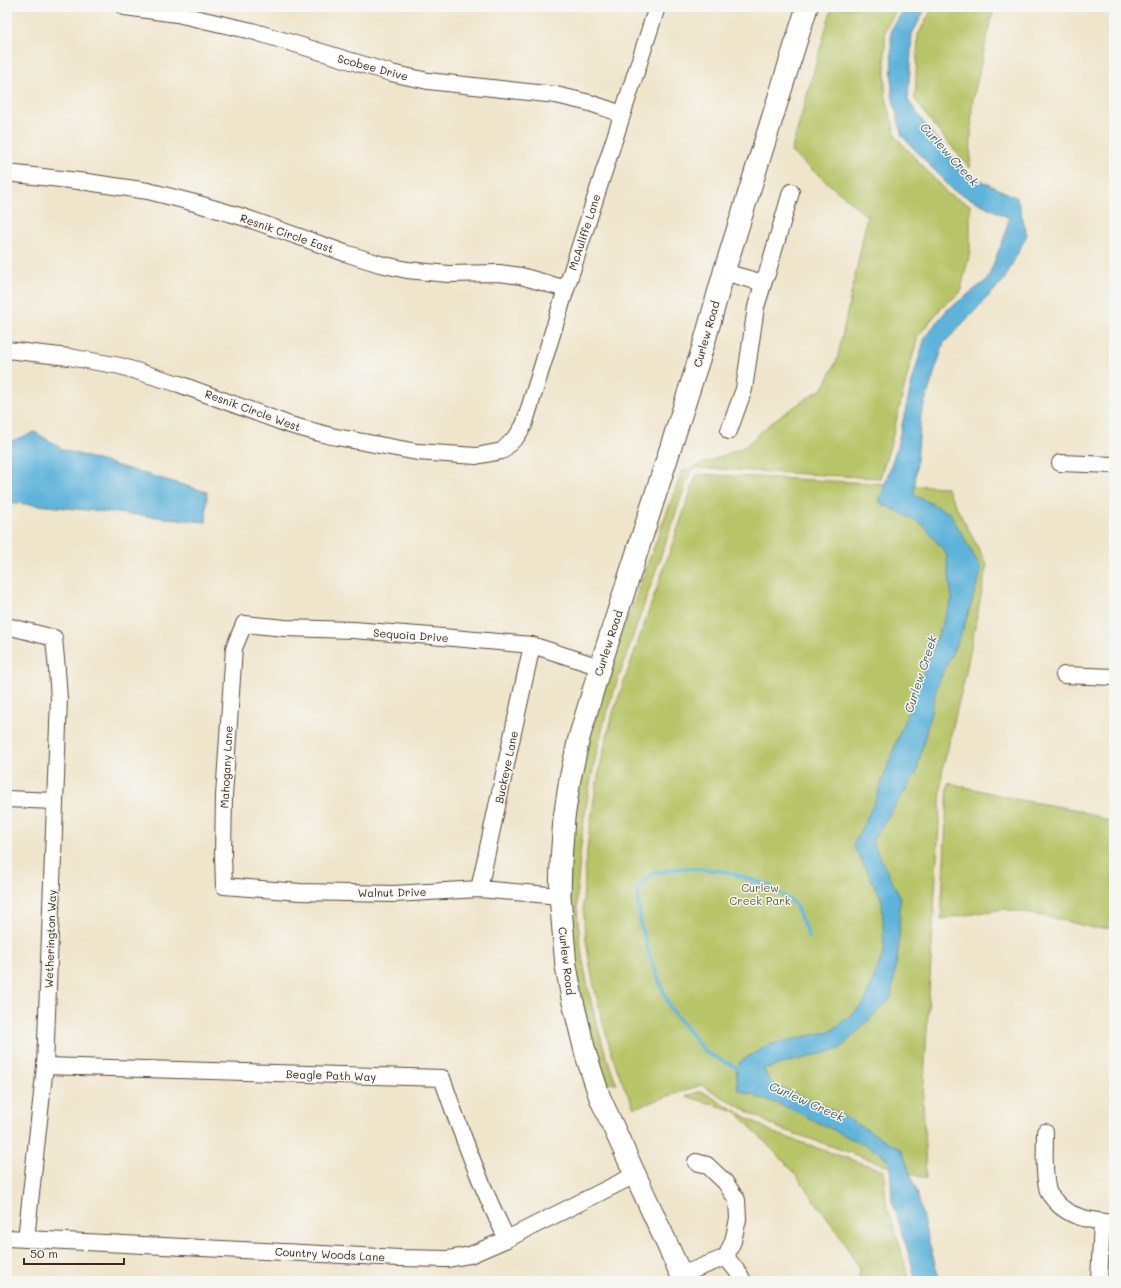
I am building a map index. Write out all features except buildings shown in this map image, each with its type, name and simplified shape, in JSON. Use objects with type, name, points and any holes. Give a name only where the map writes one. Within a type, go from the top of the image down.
[{"type":"main road","name":"Curlew Road","points":[[682,1278],[600,1098],[586,1055],[566,966],[560,896],[564,818],[579,738],[600,666],[703,346],[724,272],[807,7]]},
{"type":"street","name":"Scobee Drive","points":[[125,7],[177,14],[252,31],[384,71],[428,81],[556,95],[590,103],[622,114]]},
{"type":"street","name":"McAuliffe Lane","points":[[502,451],[517,436],[524,425],[566,289],[657,7]]},
{"type":"street","name":"Resnik Circle East","points":[[7,173],[87,182],[161,195],[195,203],[246,218],[345,253],[387,266],[407,270],[448,274],[507,274],[521,276],[566,289]]},
{"type":"street","points":[[729,431],[744,389],[756,307],[791,192]]},
{"type":"street","points":[[724,272],[756,281],[761,281],[765,278]]},
{"type":"street","name":"Resnik Circle West","points":[[7,350],[69,357],[120,366],[179,384],[290,425],[331,436],[417,452],[476,456],[502,451]]},
{"type":"street","points":[[1060,463],[1114,465]]},
{"type":"street","name":"Sequoia Drive","points":[[234,648],[244,624],[285,628],[353,630],[532,645],[600,666]]},
{"type":"street","name":"Wetherington Way","points":[[7,626],[54,638],[58,698],[45,1066],[26,1239]]},
{"type":"street","name":"Buckeye Lane","points":[[479,889],[532,645]]},
{"type":"street","name":"Mahogany Lane","points":[[224,886],[224,796],[234,648]]},
{"type":"street","points":[[1064,675],[1114,677]]},
{"type":"street","points":[[7,799],[54,802]]},
{"type":"street","name":"Walnut Drive","points":[[224,886],[300,892],[394,894],[479,889],[560,896]]},
{"type":"street","name":"Beagle Path Way","points":[[45,1066],[442,1078],[459,1128],[489,1202],[507,1239]]},
{"type":"street","points":[[1045,1132],[1045,1171],[1048,1192],[1060,1207],[1075,1216],[1108,1222],[1099,1281]]},
{"type":"street","points":[[682,1278],[726,1257],[733,1241],[738,1219],[737,1200],[725,1182],[707,1165],[696,1162]]},
{"type":"street","name":"Country Woods Lane","points":[[7,1238],[400,1258],[448,1259],[470,1255],[507,1239],[635,1175]]},
{"type":"street","points":[[726,1257],[743,1281]]},
{"type":"green space","points":[[832,7],[898,7],[885,30],[885,94],[896,137],[948,194],[970,205],[970,252],[960,293],[941,308],[918,336],[890,446],[880,478],[697,468],[690,472],[607,711],[597,750],[585,810],[580,850],[577,906],[581,950],[595,1019],[617,1084],[603,1083],[593,1053],[571,947],[569,861],[578,781],[602,686],[682,472],[744,447],[773,421],[824,387],[837,360],[867,216],[791,152]]},
{"type":"green space","points":[[933,7],[995,7],[972,104],[970,168],[934,126],[915,99],[918,35]]},
{"type":"green space","name":"Curlew Creek Park","points":[[697,474],[946,487],[987,565],[966,672],[942,772],[923,1097],[926,1179],[776,1127],[701,1085],[634,1108],[614,1061],[593,981],[584,924],[583,906],[585,873],[592,812],[603,752],[613,713]]},
{"type":"green space","points":[[948,783],[1020,800],[1078,810],[1114,823],[1114,910],[1109,928],[1093,928],[1054,918],[1004,909],[941,919]]},
{"type":"green space","points":[[701,1091],[774,1133],[884,1171],[886,1203],[898,1239],[909,1281],[859,1281],[859,1268],[838,1232],[793,1171],[735,1111],[686,1096]]},
{"type":"water","name":"Curlew Creek","points":[[905,7],[926,7],[912,34],[908,100],[928,129],[967,174],[1017,198],[1027,235],[1004,280],[944,343],[921,414],[914,495],[950,513],[982,570],[963,630],[938,683],[916,774],[872,841],[900,897],[899,944],[891,998],[840,1049],[763,1069],[771,1083],[840,1114],[902,1150],[917,1192],[926,1232],[940,1281],[916,1281],[892,1201],[890,1163],[881,1153],[786,1107],[738,1090],[736,1067],[741,1061],[768,1045],[831,1031],[864,1004],[884,951],[882,900],[853,845],[875,801],[898,737],[952,599],[946,553],[922,524],[879,502],[897,447],[912,382],[925,337],[946,311],[987,280],[1005,235],[1009,218],[953,190],[902,136],[892,94],[891,30]]},
{"type":"water","points":[[35,432],[64,450],[207,492],[206,522],[7,502],[7,443]]},
{"type":"waterway","points":[[740,1069],[706,1053],[670,1008],[651,960],[640,922],[637,890],[651,874],[681,868],[724,871],[768,885],[795,904],[809,937]]}]
